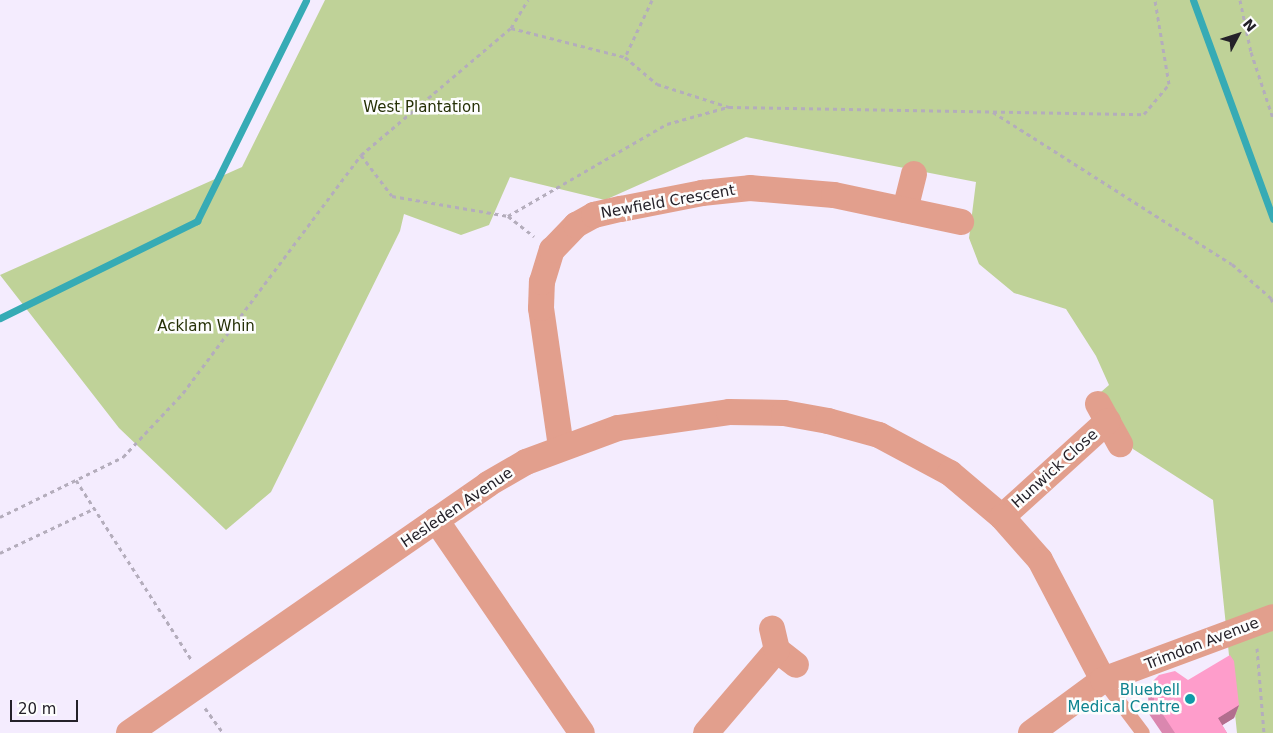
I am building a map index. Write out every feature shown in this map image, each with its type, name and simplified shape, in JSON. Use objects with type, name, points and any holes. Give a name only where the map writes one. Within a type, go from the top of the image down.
[{"type":"street","points":[[904,210],[914,174]]},
{"type":"street","name":"Newfield Crescent","points":[[560,447],[541,308],[542,282],[552,250],[576,225],[594,215],[702,193],[750,188],[795,190],[961,222]]},
{"type":"street","name":"Hesleden Avenue","points":[[129,733],[488,484],[560,447],[618,428],[669,419],[729,412],[784,413],[828,420],[879,435],[921,455],[956,478],[1002,517],[1040,560],[1103,680]]},
{"type":"street","name":"Hunwick Close","points":[[1002,517],[1103,413],[1120,444]]},
{"type":"street","points":[[436,520],[582,733]]},
{"type":"street","name":"Trimdon Avenue","points":[[1031,733],[1103,680],[1264,620]]},
{"type":"street","points":[[706,733],[781,648]]},
{"type":"lane","points":[[1103,680],[1143,733]]},
{"type":"path","points":[[0,517],[123,457],[183,393],[360,155],[511,28],[528,0]]},
{"type":"path","points":[[625,57],[652,0]]},
{"type":"path","points":[[508,216],[667,124],[729,107],[1144,114],[1169,84],[1155,0]]},
{"type":"path","points":[[1240,0],[1251,52],[1273,118]]},
{"type":"path","points":[[511,28],[625,57],[657,84],[729,107]]},
{"type":"path","points":[[993,112],[1232,264],[1271,298],[1273,303]]},
{"type":"path","points":[[360,155],[392,196],[508,216],[552,250]]},
{"type":"path","points":[[76,480],[198,685],[223,733]]},
{"type":"path","points":[[0,553],[94,508]]},
{"type":"path","points":[[1264,620],[1264,733]]},
{"type":"green space","points":[[325,0],[1273,0],[1273,733],[1237,733],[1213,500],[1133,449],[1101,392],[1109,385],[1096,356],[1066,309],[1014,293],[979,264],[969,238],[976,182],[746,137],[605,200],[510,177],[489,225],[461,235],[404,214],[400,231],[271,492],[226,530],[119,428],[0,275],[242,167]]},
{"type":"building","name":"Bluebell Medical Centre","points":[[1230,655],[1234,661],[1239,705],[1218,718],[1227,733],[1175,733],[1154,701],[1153,681],[1159,675],[1175,671],[1188,680]]},
{"type":"waterway","points":[[0,318],[197,221],[306,0]]},
{"type":"waterway","points":[[1193,0],[1273,219]]},
{"type":"place","name":"Bluebell Medical Centre","points":[[1190,699]]},
{"type":"park label","name":"West Plantation","points":[[422,108]]},
{"type":"park label","name":"Acklam Whin","points":[[206,327]]}]
